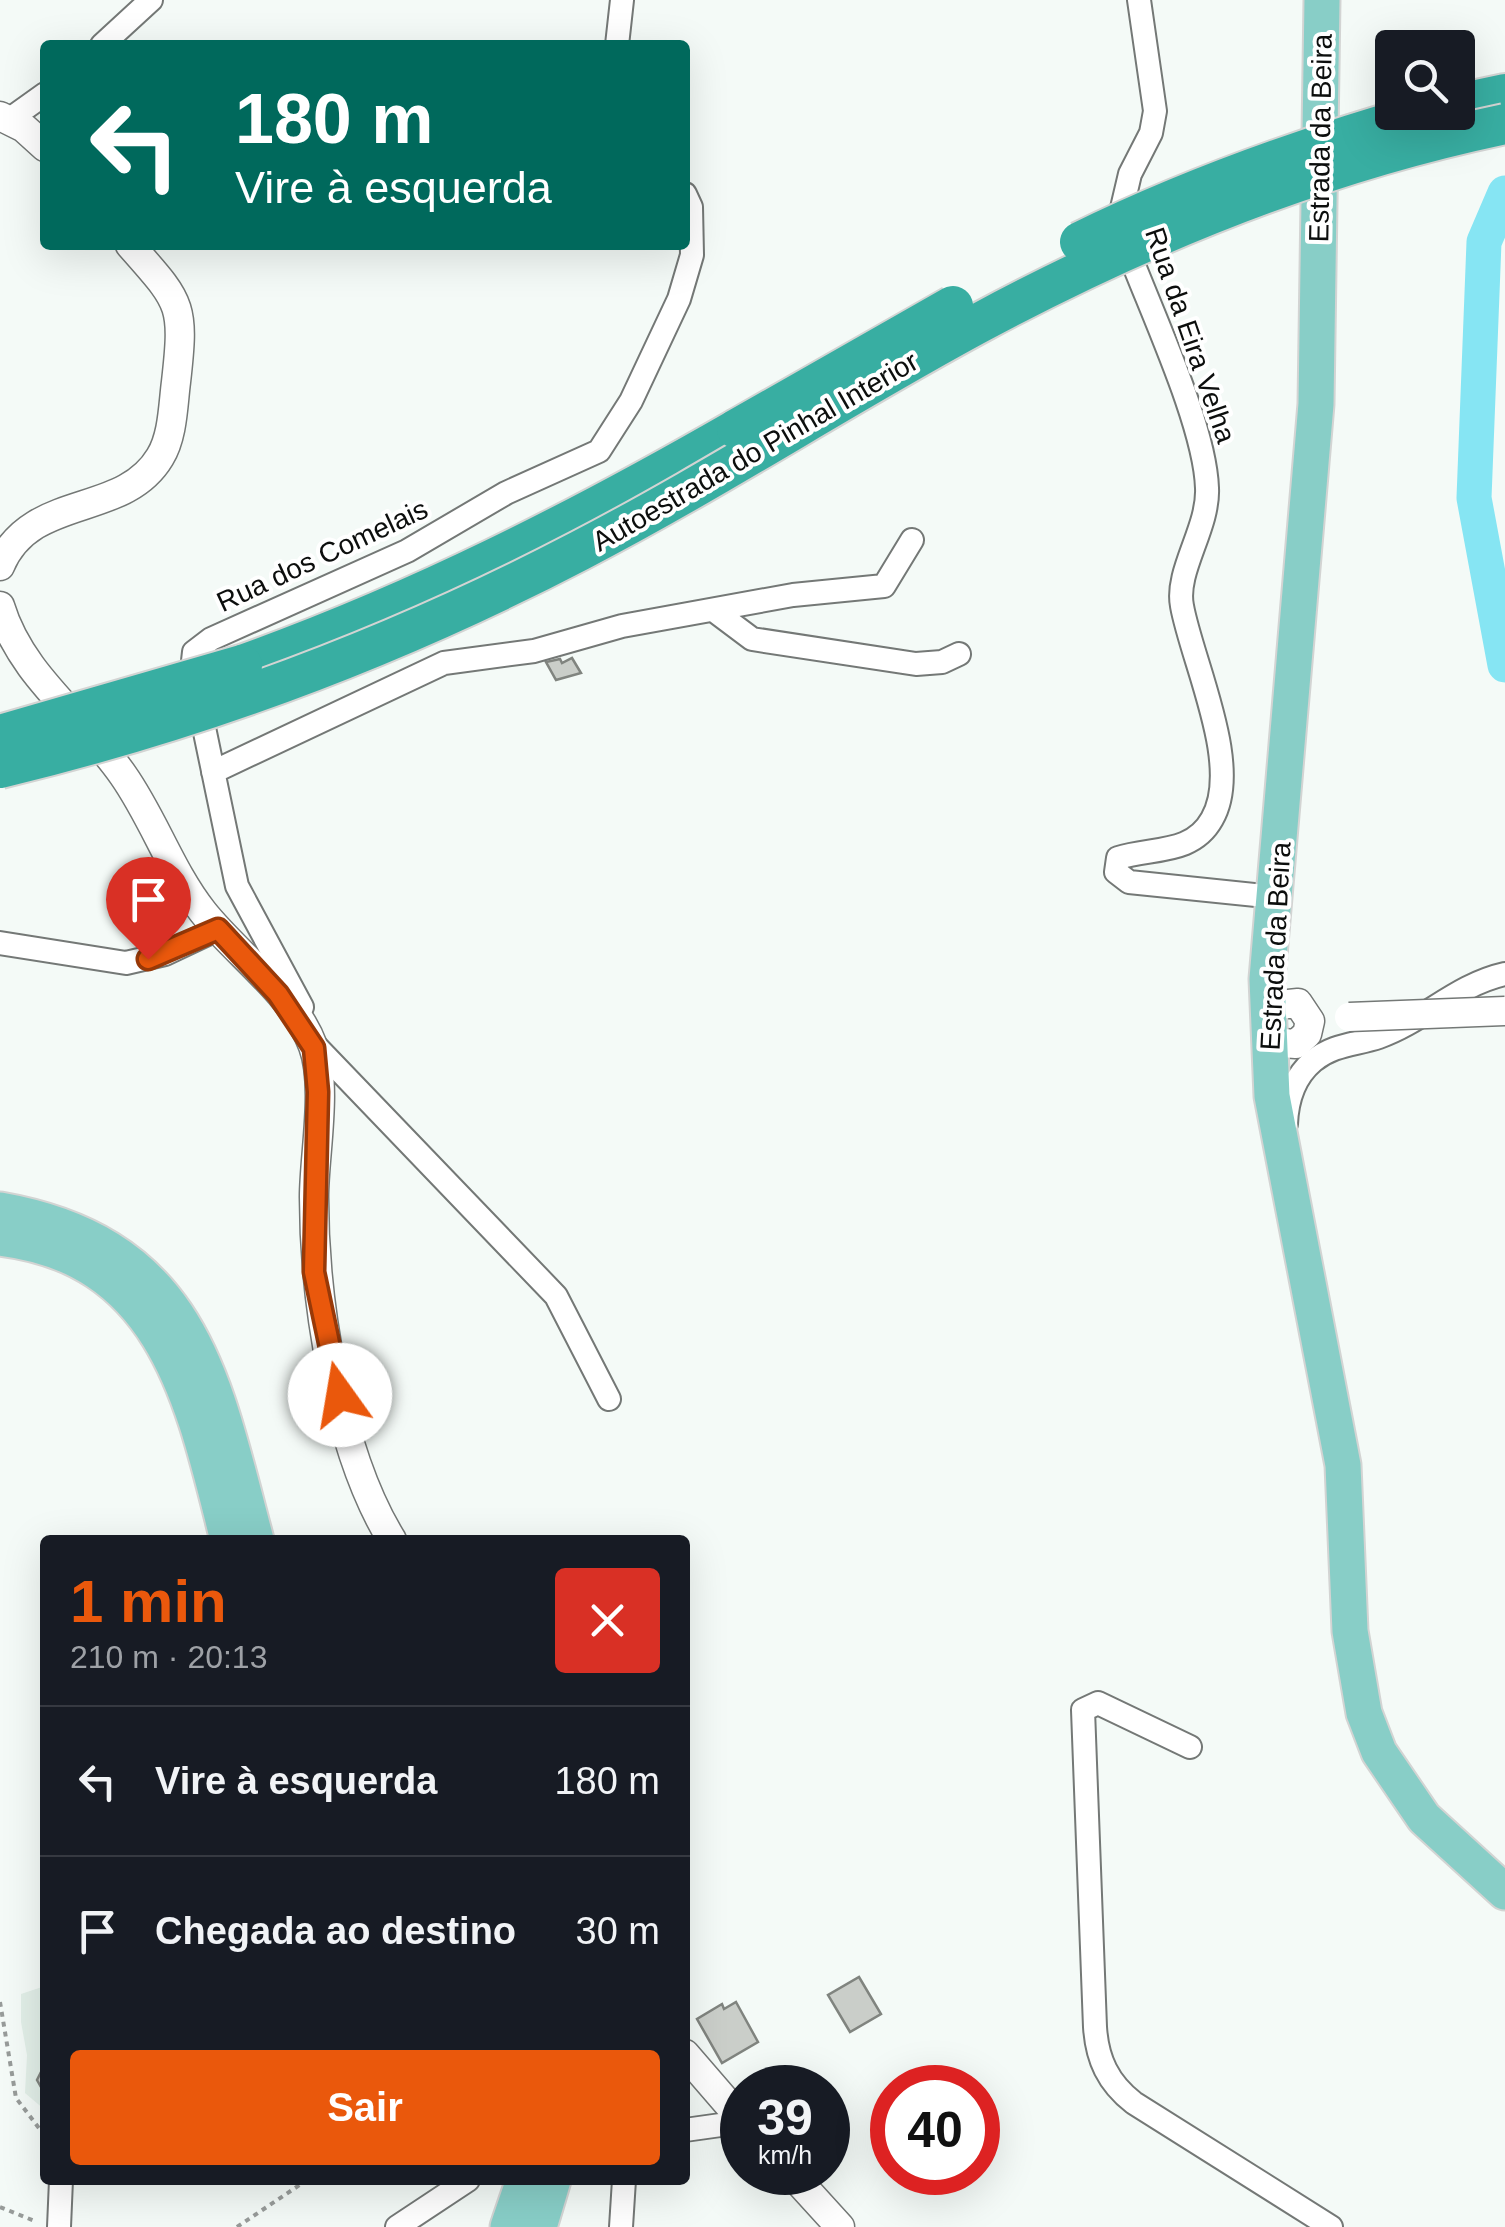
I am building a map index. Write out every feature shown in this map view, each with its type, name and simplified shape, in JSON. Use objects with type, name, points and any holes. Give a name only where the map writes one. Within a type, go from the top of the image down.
[{"type":"highway","points":[[1475,100],[1505,94]]},
{"type":"highway","name":"Autoestrada do Pinhal Interior","points":[[0,768],[192,712],[407,633],[578,552],[979,323],[1116,255],[1331,170],[1505,124]]},
{"type":"highway","name":"Autoestrada do Pinhal Interior","points":[[0,735],[242,665],[384,611],[492,562],[613,500],[962,301],[1099,232],[1313,146],[1375,128]]},
{"type":"main road","name":"Estrada da Beira","points":[[1322,0],[1316,404],[1274,897],[1287,1017],[1272,1096],[1342,1465],[1350,1631],[1364,1713],[1380,1752],[1424,1818],[1505,1892]]},
{"type":"main road","points":[[0,1210],[52,1223],[103,1245],[149,1280],[166,1300],[209,1369],[255,1535]]},
{"type":"main road","points":[[0,1238],[38,1246],[82,1264],[119,1290],[153,1325],[171,1352],[195,1408],[227,1535]]},
{"type":"main road","points":[[508,2227],[522,2185]]},
{"type":"main road","points":[[538,2227],[551,2185]]},
{"type":"street","points":[[107,40],[151,0]]},
{"type":"street","points":[[618,40],[622,0]]},
{"type":"street","name":"Rua da Eira Velha","points":[[1139,0],[1155,111],[1151,133],[1130,174],[1122,208],[1123,237],[1199,440],[1208,487],[1205,523],[1181,599],[1218,743],[1223,787],[1213,818],[1197,838],[1168,850],[1118,858],[1116,872],[1129,882],[1274,897]]},
{"type":"street","points":[[40,97],[5,118],[40,143]]},
{"type":"street","name":"Rua dos Comelais","points":[[314,1048],[301,1006],[236,886],[192,670],[199,645],[407,552],[521,485],[598,452],[631,401],[680,299],[692,255],[690,205]]},
{"type":"street","points":[[0,566],[14,538],[32,523],[122,490],[160,457],[172,414],[182,317],[170,291],[134,250]]},
{"type":"street","points":[[213,772],[444,663],[534,651],[622,626],[793,595],[884,586],[912,540]]},
{"type":"street","points":[[0,606],[30,666],[120,771],[181,882],[278,994],[314,1048],[556,1296],[609,1398]]},
{"type":"street","points":[[716,612],[752,639],[916,664],[942,662],[959,654]]},
{"type":"street","points":[[0,943],[126,963],[165,954],[218,929]]},
{"type":"street","points":[[1284,1167],[1287,1105],[1301,1074],[1314,1061],[1340,1045],[1380,1037],[1471,983],[1505,974]]},
{"type":"street","points":[[1287,1017],[1505,1011]]},
{"type":"street","points":[[314,1048],[316,1286],[366,1492],[389,1535]]},
{"type":"street","points":[[1190,1747],[1098,1703],[1083,1710],[1095,2027],[1100,2058],[1119,2091],[1134,2103],[1331,2227]]},
{"type":"street","points":[[690,2060],[720,2096]]},
{"type":"street","points":[[690,2129],[720,2125]]},
{"type":"street","points":[[58,2227],[61,2185]]},
{"type":"street","points":[[397,2227],[460,2185]]},
{"type":"street","points":[[621,2227],[624,2185]]},
{"type":"street","points":[[811,2195],[840,2227]]},
{"type":"path","points":[[0,2002],[16,2098],[40,2129]]},
{"type":"path","points":[[237,2227],[300,2185]]},
{"type":"path","points":[[0,2207],[50,2227]]},
{"type":"shaded area","points":[[40,1988],[40,2106],[25,2093],[27,2055],[21,1994]]},
{"type":"building","points":[[572,658],[581,673],[556,680],[546,662],[560,659],[562,663]]},
{"type":"building","points":[[859,1977],[881,2014],[850,2032],[828,1995]]},
{"type":"building","points":[[736,2002],[758,2042],[722,2063],[697,2019],[722,2004],[724,2009]]},
{"type":"waterway","points":[[1505,193],[1484,242],[1474,498],[1505,665]]},
{"type":"route","points":[[148,959],[218,929],[278,994],[314,1048],[318,1092],[314,1272],[340,1395]]}]
